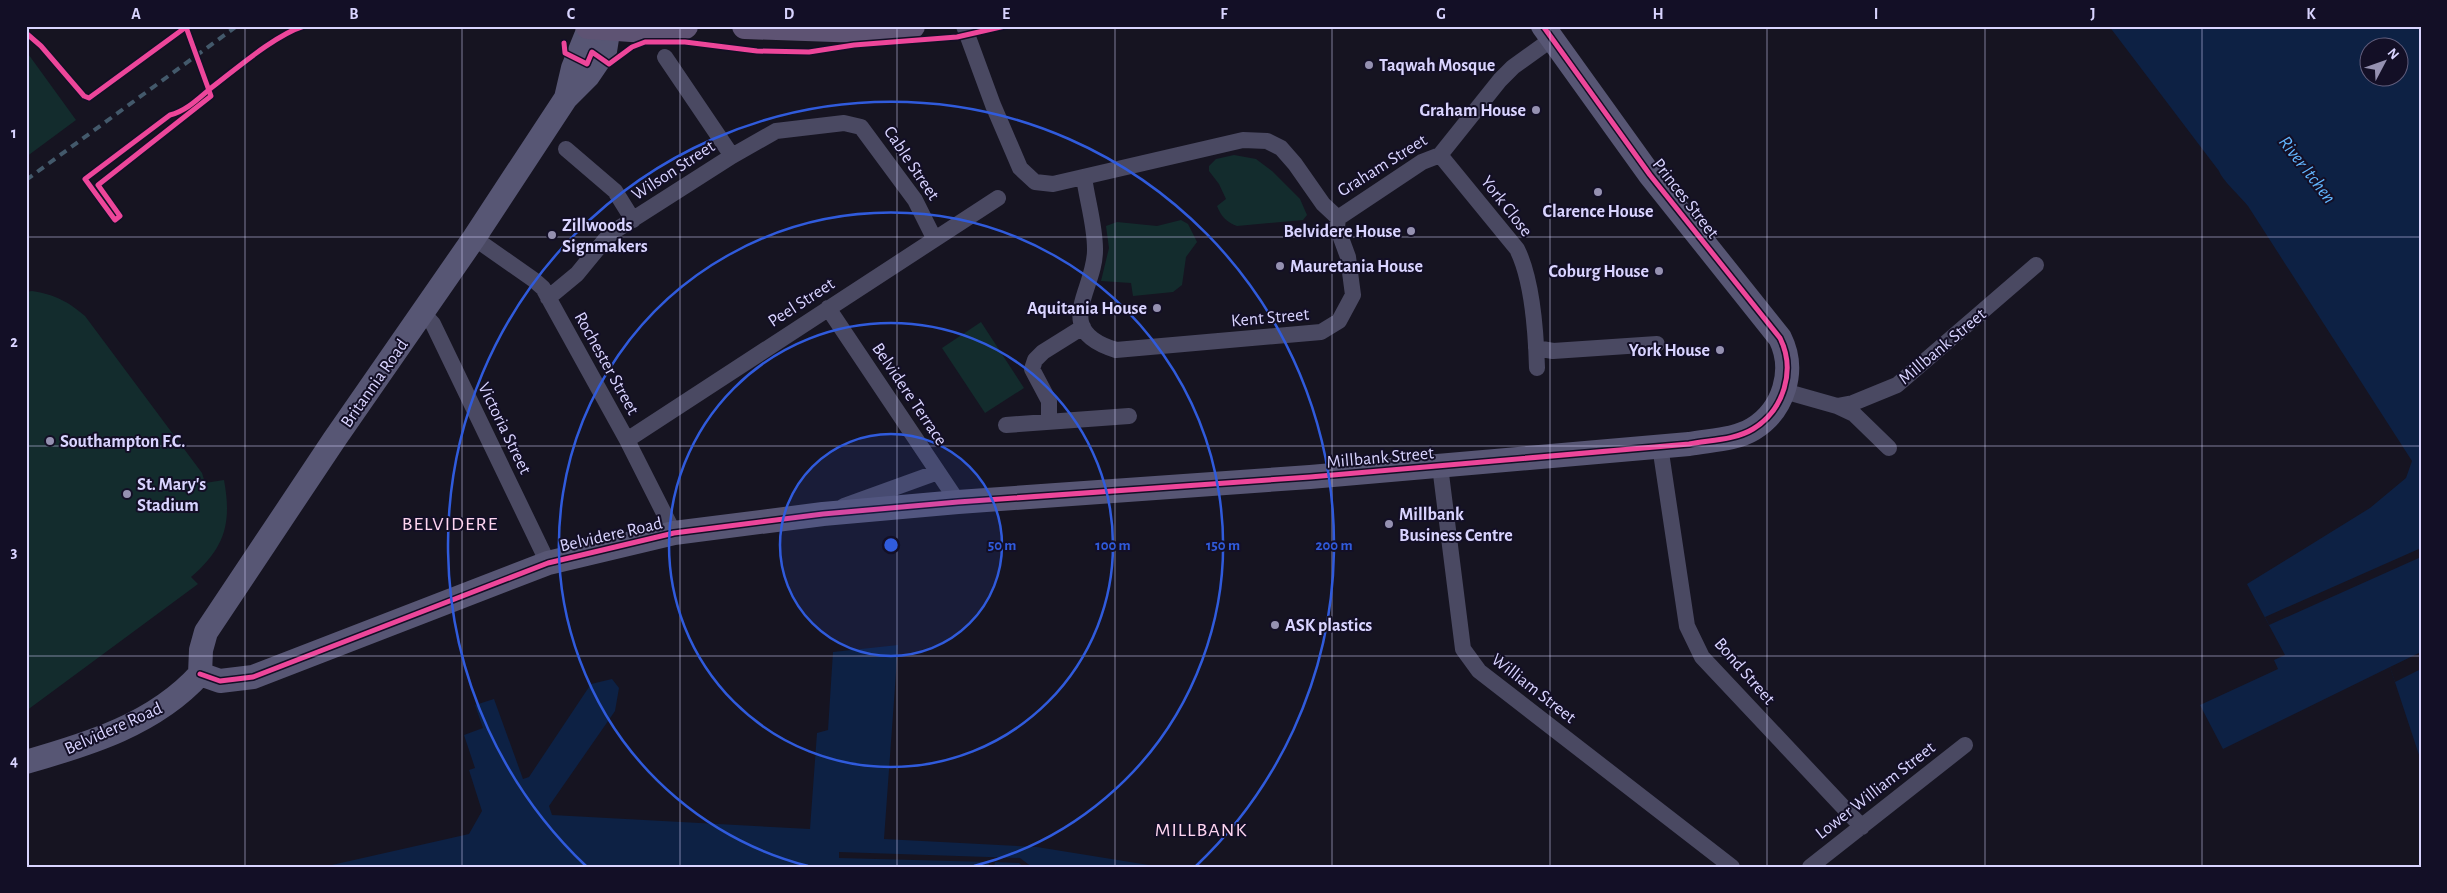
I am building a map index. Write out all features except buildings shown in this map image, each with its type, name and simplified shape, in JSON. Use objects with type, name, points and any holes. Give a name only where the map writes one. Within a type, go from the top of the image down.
[{"type":"main road","points":[[598,27],[646,30],[685,26]]},
{"type":"main road","points":[[745,26],[862,30],[912,26]]},
{"type":"street","points":[[964,26],[993,105],[1020,168],[1035,182],[1044,184],[1084,177],[1243,140],[1267,141],[1281,148],[1291,158],[1324,204],[1338,218]]},
{"type":"street","name":"Britannia Road","points":[[200,674],[201,650],[206,632],[334,440],[474,238],[566,98],[572,68],[598,27]]},
{"type":"street","name":"Graham Street","points":[[1338,218],[1422,162],[1440,154],[1500,80],[1548,33]]},
{"type":"street","name":"Princes Street","points":[[1548,33],[1650,175],[1780,338],[1786,350],[1788,371],[1784,391]]},
{"type":"street","name":"Wilson Street","points":[[548,298],[577,274],[604,241],[732,156],[665,57]]},
{"type":"street","name":"Cable Street","points":[[732,156],[776,131],[844,122],[861,126],[915,200],[934,238]]},
{"type":"street","points":[[566,150],[615,191],[633,220]]},
{"type":"street","name":"York Close","points":[[1440,154],[1516,248],[1520,256],[1527,278],[1537,368]]},
{"type":"street","points":[[1049,422],[1049,401],[1032,369],[1035,360],[1043,352],[1083,327],[1080,310],[1081,300],[1093,265],[1095,248],[1084,177]]},
{"type":"street","name":"Peel Street","points":[[627,440],[998,198]]},
{"type":"street","name":"Kent Street","points":[[1083,327],[1101,346],[1116,350],[1321,332],[1339,321],[1353,295],[1348,257],[1337,227],[1338,218]]},
{"type":"street","name":"Rochester Street","points":[[474,238],[534,280],[548,298],[627,440],[674,533]]},
{"type":"street","name":"Millbank Street","points":[[1837,406],[1853,403],[1897,385],[2036,265]]},
{"type":"street","name":"Belvidere Terrace","points":[[828,308],[958,502]]},
{"type":"street","name":"Victoria Street","points":[[423,312],[432,324],[548,564]]},
{"type":"street","points":[[1536,348],[1553,351],[1658,344]]},
{"type":"street","points":[[1784,391],[1837,406],[1854,414],[1889,448]]},
{"type":"street","name":"Millbank Street","points":[[958,502],[1440,466],[1689,444],[1728,437],[1753,429],[1777,406],[1784,391]]},
{"type":"street","points":[[1006,425],[1129,416]]},
{"type":"street","name":"Bond Street","points":[[1660,446],[1687,626],[1702,657],[1862,827]]},
{"type":"street","name":"William Street","points":[[1440,466],[1463,649],[1470,660],[1486,676],[1732,867]]},
{"type":"street","name":"Belvidere Road","points":[[823,514],[938,472]]},
{"type":"street","name":"Belvidere Road","points":[[26,762],[84,746],[161,709],[185,691],[200,674],[220,680],[254,677],[548,564],[674,533],[823,514],[958,502]]},
{"type":"street","name":"Lower William Street","points":[[1810,867],[1965,745]]},
{"type":"green space","points":[[26,51],[76,120],[26,157]]},
{"type":"green space","points":[[1234,155],[1256,159],[1272,171],[1300,199],[1307,215],[1303,220],[1237,226],[1224,218],[1217,206],[1226,199],[1219,184],[1209,171],[1209,166],[1216,159]]},
{"type":"green space","points":[[1181,220],[1188,224],[1197,242],[1186,257],[1182,285],[1173,292],[1133,296],[1131,283],[1101,281],[1109,248],[1106,226],[1117,222],[1157,226]]},
{"type":"green space","name":"St. Mary's Stadium","points":[[32,291],[61,299],[85,316],[202,473],[205,483],[224,480],[227,509],[223,534],[218,545],[212,556],[191,577],[198,584],[26,711],[26,292]]},
{"type":"green space","points":[[981,322],[1024,388],[985,413],[942,348]]},
{"type":"water","name":"River Itchen","points":[[2109,26],[2421,26],[2421,761],[2390,667],[2223,749],[2200,705],[2278,669],[2274,660],[2285,655],[2247,584],[2370,508],[2406,478],[2412,461],[2248,206],[2221,175]]},
{"type":"water","points":[[898,645],[884,839],[1037,847],[1161,867],[323,867],[469,834],[482,811],[469,770],[475,768],[464,735],[483,728],[475,705],[494,699],[523,779],[529,777],[591,684],[612,679],[619,688],[615,711],[549,806],[552,815],[810,829],[817,733],[828,730],[833,652]]},
{"type":"pier","points":[[2421,548],[2421,557],[2269,625],[2265,617]]},
{"type":"pier","points":[[2421,652],[2421,669],[2395,682],[2390,667]]},
{"type":"pier","points":[[839,852],[1020,858],[1032,867],[1024,867],[1019,863],[995,862],[994,867],[989,867],[989,862],[839,858]]},
{"type":"railway","points":[[26,180],[237,26]]},
{"type":"cycle path","points":[[26,33],[41,46],[84,96],[89,98],[186,27],[211,96],[98,185],[120,216],[115,220],[85,179],[170,115],[192,104],[201,96],[206,92],[211,88],[244,62],[268,45],[293,30],[304,26]]},
{"type":"cycle path","points":[[564,43],[565,53],[587,64],[592,52],[609,64],[632,47],[645,42],[685,42],[757,51],[809,52],[854,45],[957,37],[1005,26]]},
{"type":"cycle path","points":[[200,674],[220,681],[253,677],[548,563],[674,533],[823,514],[958,502],[1310,477],[1689,444],[1730,438],[1746,433],[1764,421],[1773,411],[1784,388],[1787,376],[1787,363],[1785,350],[1780,338],[1650,175],[1543,26]]},
{"type":"place","name":"Taqwah Mosque","points":[[1369,65]]},
{"type":"place","name":"Graham House","points":[[1536,110]]},
{"type":"place","name":"Clarence House","points":[[1598,192]]},
{"type":"place","name":"Belvidere House","points":[[1411,231]]},
{"type":"place","name":"Zillwoods Signmakers","points":[[552,235]]},
{"type":"place","name":"Mauretania House","points":[[1280,266]]},
{"type":"place","name":"Coburg House","points":[[1659,271]]},
{"type":"place","name":"Aquitania House","points":[[1157,308]]},
{"type":"place","name":"York House","points":[[1720,350]]},
{"type":"place","name":"Southampton F.C.","points":[[50,441]]},
{"type":"place","name":"St. Mary's Stadium","points":[[127,494]]},
{"type":"place","name":"Millbank Business Centre","points":[[1389,524]]},
{"type":"place","name":"ASK plastics","points":[[1275,625]]},
{"type":"district","name":"BELVIDERE","points":[[450,523]]},
{"type":"district","name":"MILLBANK","points":[[1201,829]]}]
